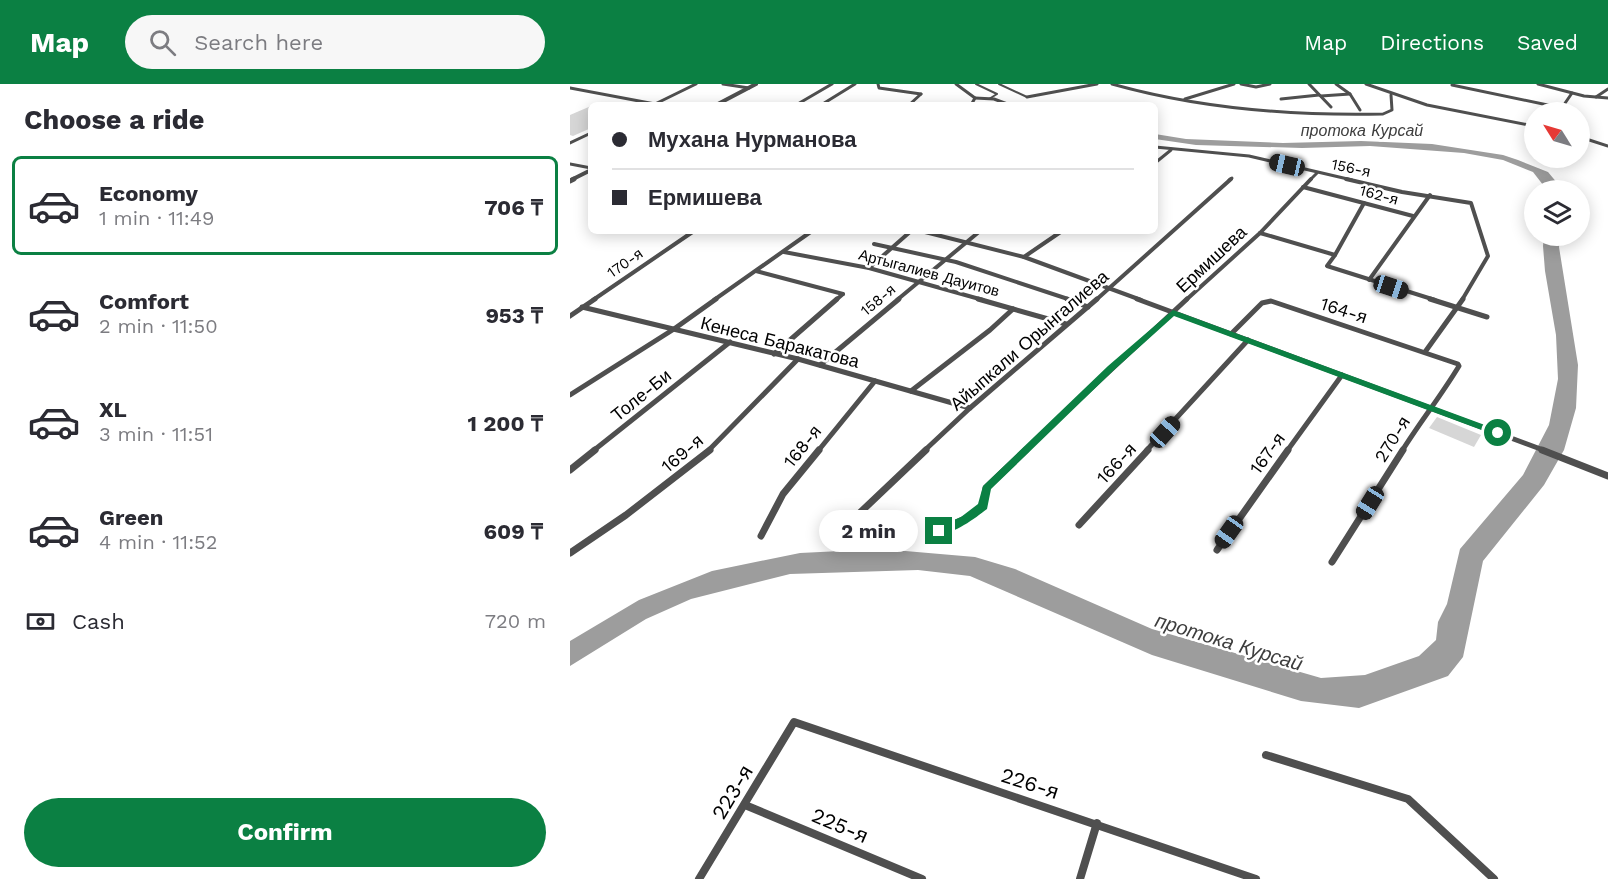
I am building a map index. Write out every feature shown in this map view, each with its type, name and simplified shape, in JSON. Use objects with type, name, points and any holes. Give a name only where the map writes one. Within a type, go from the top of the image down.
[{"type":"street","points":[[658,102],[696,84]]},
{"type":"street","points":[[723,84],[749,88]]},
{"type":"street","points":[[722,102],[756,84]]},
{"type":"street","points":[[801,102],[832,84]]},
{"type":"street","points":[[826,102],[855,84]]},
{"type":"street","points":[[878,84],[879,88],[921,94],[912,102]]},
{"type":"street","points":[[956,84],[975,98],[1000,102]]},
{"type":"street","points":[[976,84],[997,94],[989,99]]},
{"type":"street","points":[[999,84],[1027,97],[1097,84]]},
{"type":"street","points":[[1112,84],[1182,100],[1253,111],[1376,114],[1392,110],[1391,94]]},
{"type":"street","points":[[1182,100],[1234,84]]},
{"type":"street","points":[[1241,84],[1256,87],[1270,84]]},
{"type":"street","points":[[1309,84],[1331,107]]},
{"type":"street","points":[[1336,84],[1350,94],[1360,110]]},
{"type":"street","points":[[1365,84],[1391,94],[1470,114],[1524,124]]},
{"type":"street","points":[[1538,84],[1608,101]]},
{"type":"street","points":[[1452,86],[1532,102]]},
{"type":"street","points":[[570,88],[644,102]]},
{"type":"street","points":[[1595,98],[1608,89]]},
{"type":"street","points":[[1566,102],[1572,93]]},
{"type":"street","points":[[1281,99],[1350,94]]},
{"type":"street","points":[[972,102],[975,98]]},
{"type":"street","points":[[570,143],[588,134]]},
{"type":"street","points":[[1590,140],[1608,146]]},
{"type":"street","name":"156-я","points":[[1158,148],[1249,156],[1317,173],[1471,203],[1488,256],[1458,308]]},
{"type":"street","points":[[1158,161],[1171,150]]},
{"type":"street","points":[[570,164],[588,168]]},
{"type":"street","points":[[570,181],[588,171]]},
{"type":"street","name":"Ермишева","points":[[939,531],[965,519],[983,506],[986,488],[1111,368],[1260,233],[1317,173]]},
{"type":"street","name":"Айыпкали Орынгалиева","points":[[847,525],[970,408],[1109,289],[1232,178]]},
{"type":"street","name":"162-я","points":[[1303,187],[1413,216]]},
{"type":"street","name":"162-я","points":[[1369,280],[1430,195]]},
{"type":"street","points":[[1364,203],[1327,266],[1487,317]]},
{"type":"street","points":[[1260,233],[1335,255]]},
{"type":"street","name":"170-я","points":[[570,316],[690,234]]},
{"type":"street","points":[[570,395],[674,329],[808,234]]},
{"type":"street","points":[[869,268],[908,234]]},
{"type":"street","points":[[934,234],[1024,257],[1433,408],[1608,476]]},
{"type":"street","name":"158-я","points":[[820,365],[976,234]]},
{"type":"street","points":[[1024,257],[1058,234]]},
{"type":"street","points":[[874,244],[946,259],[1019,280],[1088,307]]},
{"type":"street","name":"Артыгалиев Дауитов","points":[[784,252],[869,268],[1066,324]]},
{"type":"street","points":[[756,271],[843,294],[774,354]]},
{"type":"street","name":"164-я","points":[[1231,334],[1262,303],[1271,301],[1458,364]]},
{"type":"street","name":"Кенеса Баракатова","points":[[582,307],[798,359],[970,408]]},
{"type":"street","points":[[1425,352],[1458,308]]},
{"type":"street","points":[[911,391],[990,330],[1013,309]]},
{"type":"street","name":"166-я","points":[[1078,525],[1248,340]]},
{"type":"street","name":"Толе-Би","points":[[570,470],[730,342]]},
{"type":"street","name":"169-я","points":[[570,553],[701,459],[798,359]]},
{"type":"street","name":"270-я","points":[[1332,562],[1404,447],[1426,414],[1433,408],[1459,366],[1458,364]]},
{"type":"street","name":"167-я","points":[[1217,550],[1342,375]]},
{"type":"street","name":"168-я","points":[[760,536],[783,494],[875,381]]},
{"type":"street","name":"223-я","points":[[699,879],[794,722]]},
{"type":"street","name":"226-я","points":[[794,722],[1002,794],[1097,823],[1256,879]]},
{"type":"street","points":[[1266,755],[1408,799],[1494,879]]},
{"type":"street","name":"225-я","points":[[745,805],[922,879]]},
{"type":"street","points":[[1080,879],[1097,823]]},
{"type":"shaded area","points":[[588,107],[588,129],[573,136],[570,135],[570,115]]},
{"type":"shaded area","points":[[1158,134],[1186,139],[1283,143],[1361,141],[1432,144],[1503,155],[1524,162],[1524,168],[1538,168],[1548,172],[1555,180],[1539,180],[1533,172],[1503,160],[1464,153],[1370,146],[1302,148],[1196,145],[1158,139]]},
{"type":"shaded area","points":[[1543,246],[1559,246],[1578,365],[1576,408],[1564,450],[1544,485],[1483,561],[1463,657],[1448,676],[1359,708],[1301,701],[1152,655],[970,576],[918,570],[790,574],[691,599],[646,619],[570,666],[570,641],[639,600],[712,571],[800,553],[882,549],[975,557],[1015,569],[1152,629],[1321,678],[1365,675],[1419,656],[1436,640],[1438,622],[1447,604],[1460,549],[1523,475],[1549,425],[1558,379],[1556,335]]},
{"type":"shaded area","points":[[1437,417],[1481,435],[1474,447],[1429,428]]},
{"type":"route","points":[[939,531],[965,519],[983,506],[986,488],[1111,368],[1173,313],[1498,433]]},
{"type":"water label","name":"протока Курсай","points":[[1362,130]]},
{"type":"water label","name":"протока Курсай","points":[[1229,642]]}]
